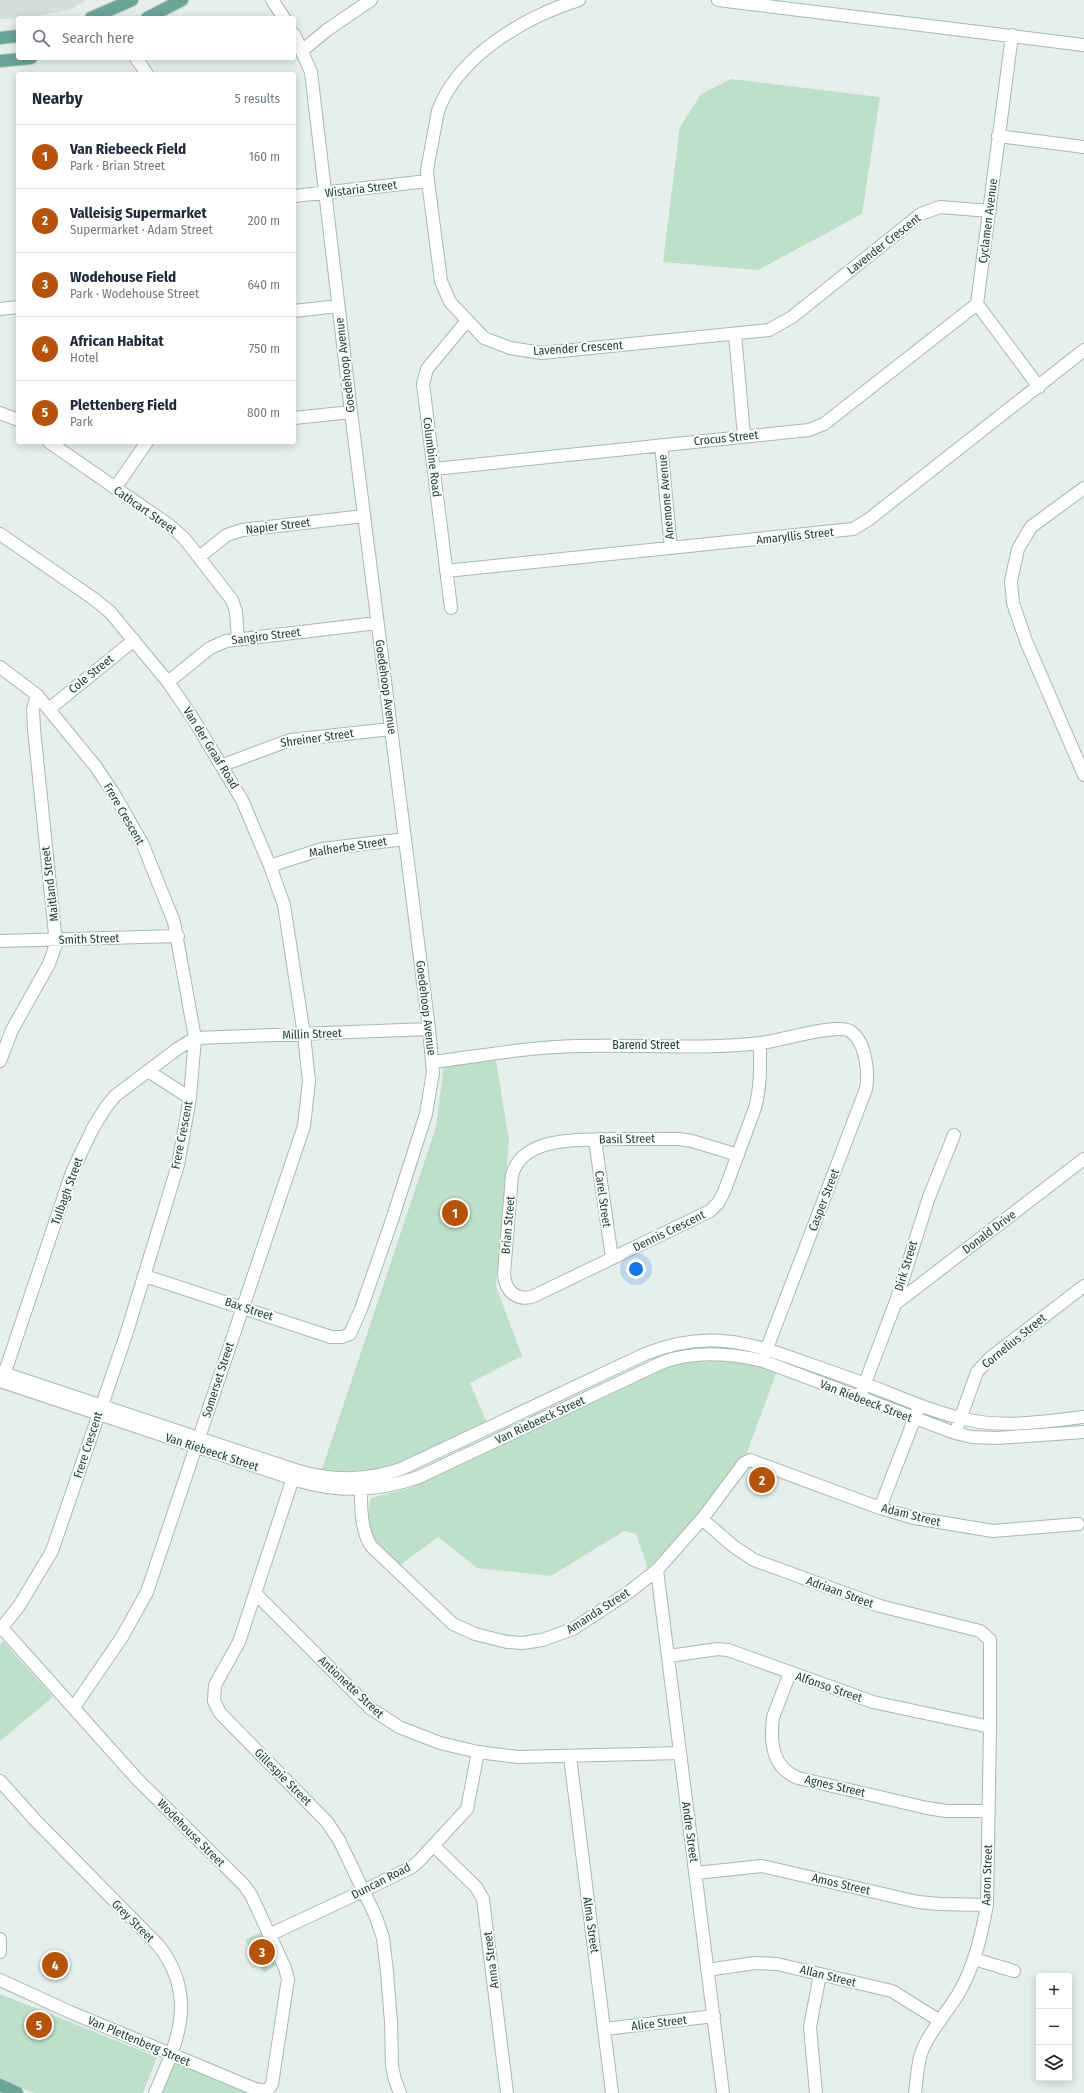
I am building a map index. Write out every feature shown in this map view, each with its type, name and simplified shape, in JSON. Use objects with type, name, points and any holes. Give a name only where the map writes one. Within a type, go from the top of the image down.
[{"type":"main road","points":[[96,16],[132,0]]},
{"type":"main road","points":[[151,16],[182,0]]},
{"type":"main road","points":[[0,38],[16,36]]},
{"type":"main road","points":[[0,61],[16,59]]},
{"type":"main road","points":[[0,2085],[17,2093]]},
{"type":"street","points":[[272,0],[283,16]]},
{"type":"street","points":[[303,50],[327,30],[371,0]]},
{"type":"street","name":"Lavender Crescent","points":[[580,0],[563,5],[521,24],[482,52],[460,74],[444,98],[438,111],[427,170],[441,281],[450,302],[466,322],[484,338],[495,343],[530,352],[557,352],[769,330],[782,324],[921,214],[940,207],[990,211]]},
{"type":"street","points":[[718,0],[821,6],[1012,35],[1084,44]]},
{"type":"street","name":"Cyclamen Avenue","points":[[977,304],[1012,35]]},
{"type":"street","name":"Goedehoop Avenue","points":[[296,38],[303,50],[311,72],[324,193],[433,1062],[432,1084],[426,1114],[391,1223],[352,1332]]},
{"type":"street","points":[[137,60],[146,72]]},
{"type":"street","points":[[998,136],[1084,148]]},
{"type":"street","name":"Wistaria Street","points":[[296,196],[428,181]]},
{"type":"street","points":[[977,304],[1039,387]]},
{"type":"street","name":"Crocus Street","points":[[434,469],[809,430],[824,424],[977,304]]},
{"type":"street","points":[[296,311],[338,306]]},
{"type":"street","points":[[0,309],[16,307]]},
{"type":"street","name":"Columbine Road","points":[[451,608],[423,378],[427,369],[466,322]]},
{"type":"street","points":[[735,334],[744,436]]},
{"type":"street","name":"Amaryllis Street","points":[[446,571],[842,532],[860,526],[1039,387],[1084,350]]},
{"type":"street","points":[[296,418],[351,412]]},
{"type":"street","points":[[0,413],[16,419]]},
{"type":"street","name":"Cathcart Street","points":[[52,444],[176,530],[232,600],[236,612],[238,639]]},
{"type":"street","points":[[115,488],[146,444]]},
{"type":"street","name":"Anemone Avenue","points":[[661,445],[671,548]]},
{"type":"street","points":[[1084,488],[1038,521],[1020,542],[1012,582],[1013,603],[1030,650],[1084,775]]},
{"type":"street","name":"Napier Street","points":[[199,557],[228,535],[242,530],[364,516]]},
{"type":"street","name":"Van der Graaf Road","points":[[0,534],[94,598],[110,612],[168,682],[192,716],[223,765],[242,800],[270,866],[284,906],[304,1035]]},
{"type":"street","name":"Sangiro Street","points":[[168,682],[210,648],[238,639],[377,623]]},
{"type":"street","name":"Cole Street","points":[[49,709],[134,640]]},
{"type":"street","name":"Frere Crescent","points":[[0,667],[37,695],[49,709],[96,767],[128,818],[161,886],[178,936],[195,1038],[190,1098],[178,1165],[145,1276],[52,1550],[22,1602],[1,1629]]},
{"type":"street","name":"Maitland Street","points":[[0,1061],[12,1030],[54,956],[57,940],[34,729],[33,709],[37,695]]},
{"type":"street","name":"Shreiner Street","points":[[223,765],[290,740],[392,729]]},
{"type":"street","name":"Malherbe Street","points":[[270,866],[322,849],[405,839]]},
{"type":"street","name":"Smith Street","points":[[0,941],[178,936]]},
{"type":"street","name":"Barend Street","points":[[433,1062],[575,1046],[760,1043],[836,1028],[850,1031],[856,1037]]},
{"type":"street","name":"Millin Street","points":[[195,1038],[429,1029]]},
{"type":"street","name":"Somerset Street","points":[[74,1707],[109,1656],[143,1600],[198,1442],[304,1126],[309,1080],[304,1035]]},
{"type":"street","name":"Casper Street","points":[[762,1361],[866,1089],[866,1068],[862,1048],[856,1037]]},
{"type":"street","name":"Tulbagh Street","points":[[1,1379],[72,1172],[106,1108],[115,1096],[177,1049],[195,1038]]},
{"type":"street","name":"Dennis Crescent","points":[[510,1291],[519,1297],[529,1298],[710,1211],[722,1196],[759,1094],[760,1043]]},
{"type":"street","points":[[148,1071],[190,1098]]},
{"type":"street","name":"Dirk Street","points":[[860,1398],[895,1304],[928,1197],[954,1135]]},
{"type":"street","name":"Basil Street","points":[[519,1160],[531,1151],[558,1141],[595,1140],[687,1140],[738,1155]]},
{"type":"street","name":"Carel Street","points":[[595,1140],[612,1258]]},
{"type":"street","name":"Brian Street","points":[[510,1291],[505,1282],[504,1274],[512,1175],[519,1160]]},
{"type":"street","name":"Donald Drive","points":[[895,1304],[1084,1160]]},
{"type":"street","name":"Bax Street","points":[[145,1276],[331,1337],[342,1337],[352,1332]]},
{"type":"street","name":"Cornelius Street","points":[[955,1433],[977,1372],[983,1364],[1084,1286]]},
{"type":"street","name":"Van Riebeeck Street","points":[[361,1484],[412,1464],[638,1357],[662,1347],[686,1342],[714,1340],[739,1342],[767,1348],[919,1405],[960,1418],[1002,1424],[1084,1417]]},
{"type":"street","name":"Van Riebeeck Street","points":[[1,1379],[198,1442],[294,1475],[338,1479],[361,1484],[388,1487],[419,1477],[668,1360],[712,1354],[737,1355],[762,1361],[914,1419],[955,1433],[972,1437],[996,1438],[1084,1432]]},
{"type":"street","points":[[880,1508],[919,1405]]},
{"type":"street","name":"Amanda Street","points":[[361,1484],[364,1528],[371,1546],[453,1624],[492,1639],[523,1643],[566,1633],[629,1592],[657,1570],[702,1519],[744,1463],[752,1460]]},
{"type":"street","name":"Adam Street","points":[[752,1460],[880,1508],[914,1518],[993,1531],[1078,1524]]},
{"type":"street","name":"Gillespie Street","points":[[294,1475],[239,1642],[215,1685],[214,1696],[216,1706],[220,1713],[327,1822],[339,1840],[381,1930],[384,1944],[390,2006],[392,2066],[398,2092]]},
{"type":"street","name":"Adriaan Street","points":[[702,1519],[733,1546],[754,1560],[880,1606],[980,1631],[990,1640]]},
{"type":"street","name":"Andre Street","points":[[657,1570],[723,2093]]},
{"type":"street","name":"Antionette Street","points":[[256,1594],[379,1715],[399,1727],[440,1743],[478,1752],[518,1757],[570,1757],[680,1753]]},
{"type":"street","name":"Wodehouse Street","points":[[1,1629],[74,1707],[137,1779],[244,1885],[251,1895],[288,1979],[274,2080]]},
{"type":"street","name":"Aaron Street","points":[[915,2093],[918,2064],[922,2051],[961,1989],[974,1959],[984,1924],[987,1905],[989,1812],[990,1640]]},
{"type":"street","name":"Alfonso Street","points":[[669,1656],[723,1649],[873,1702],[990,1727]]},
{"type":"street","name":"Agnes Street","points":[[790,1673],[773,1717],[772,1725],[776,1758],[781,1768],[787,1773],[798,1778],[932,1809],[989,1812]]},
{"type":"street","name":"Duncan Road","points":[[269,1935],[363,1892],[412,1867],[434,1846],[467,1809],[478,1752]]},
{"type":"street","name":"Alma Street","points":[[570,1757],[612,2093]]},
{"type":"street","name":"Grey Street","points":[[0,1780],[41,1827],[164,1954],[180,1986],[182,1997],[172,2054],[154,2093]]},
{"type":"street","name":"Anna Street","points":[[434,1846],[476,1887],[483,1899],[507,2093]]},
{"type":"street","name":"Amos Street","points":[[696,1873],[762,1866],[918,1902],[987,1905]]},
{"type":"street","points":[[0,1938],[0,1952]]},
{"type":"street","points":[[974,1959],[1014,1971]]},
{"type":"street","name":"Allan Street","points":[[707,1970],[755,1963],[772,1963],[892,1991],[940,2021]]},
{"type":"street","points":[[816,2093],[810,2027],[820,1974]]},
{"type":"street","name":"Van Plettenberg Street","points":[[0,1980],[260,2090],[268,2090],[274,2080]]},
{"type":"street","name":"Alice Street","points":[[605,2029],[714,2016]]},
{"type":"shaded area","points":[[0,0],[86,0],[72,9],[37,16],[16,16],[16,18],[0,19]]},
{"type":"green space","points":[[731,79],[880,97],[862,214],[758,270],[663,262],[680,127],[701,94]]},
{"type":"green space","points":[[496,1060],[509,1141],[496,1286],[522,1356],[470,1383],[487,1423],[392,1467],[360,1473],[322,1469],[436,1127],[444,1065]]},
{"type":"green space","points":[[722,1360],[761,1366],[777,1371],[746,1455],[698,1515],[648,1569],[636,1534],[624,1531],[551,1576],[477,1568],[438,1537],[399,1566],[383,1550],[373,1536],[370,1529],[369,1520],[371,1498],[407,1489],[672,1364]]},
{"type":"green space","points":[[3,1641],[53,1697],[0,1741],[0,1644]]},
{"type":"green space","points":[[263,1931],[279,1964],[264,1973],[245,1940]]},
{"type":"green space","points":[[0,1994],[157,2057],[143,2093],[34,2093],[0,2079]]},
{"type":"green space","points":[[175,2061],[251,2093],[162,2093]]},
{"type":"place","name":"Van Riebeeck Field","points":[[455,1213]]},
{"type":"place","name":"Valleisig Supermarket","points":[[762,1480]]},
{"type":"place","name":"Wodehouse Field","points":[[262,1952]]},
{"type":"place","name":"African Habitat","points":[[55,1965]]},
{"type":"place","name":"Plettenberg Field","points":[[39,2025]]}]
